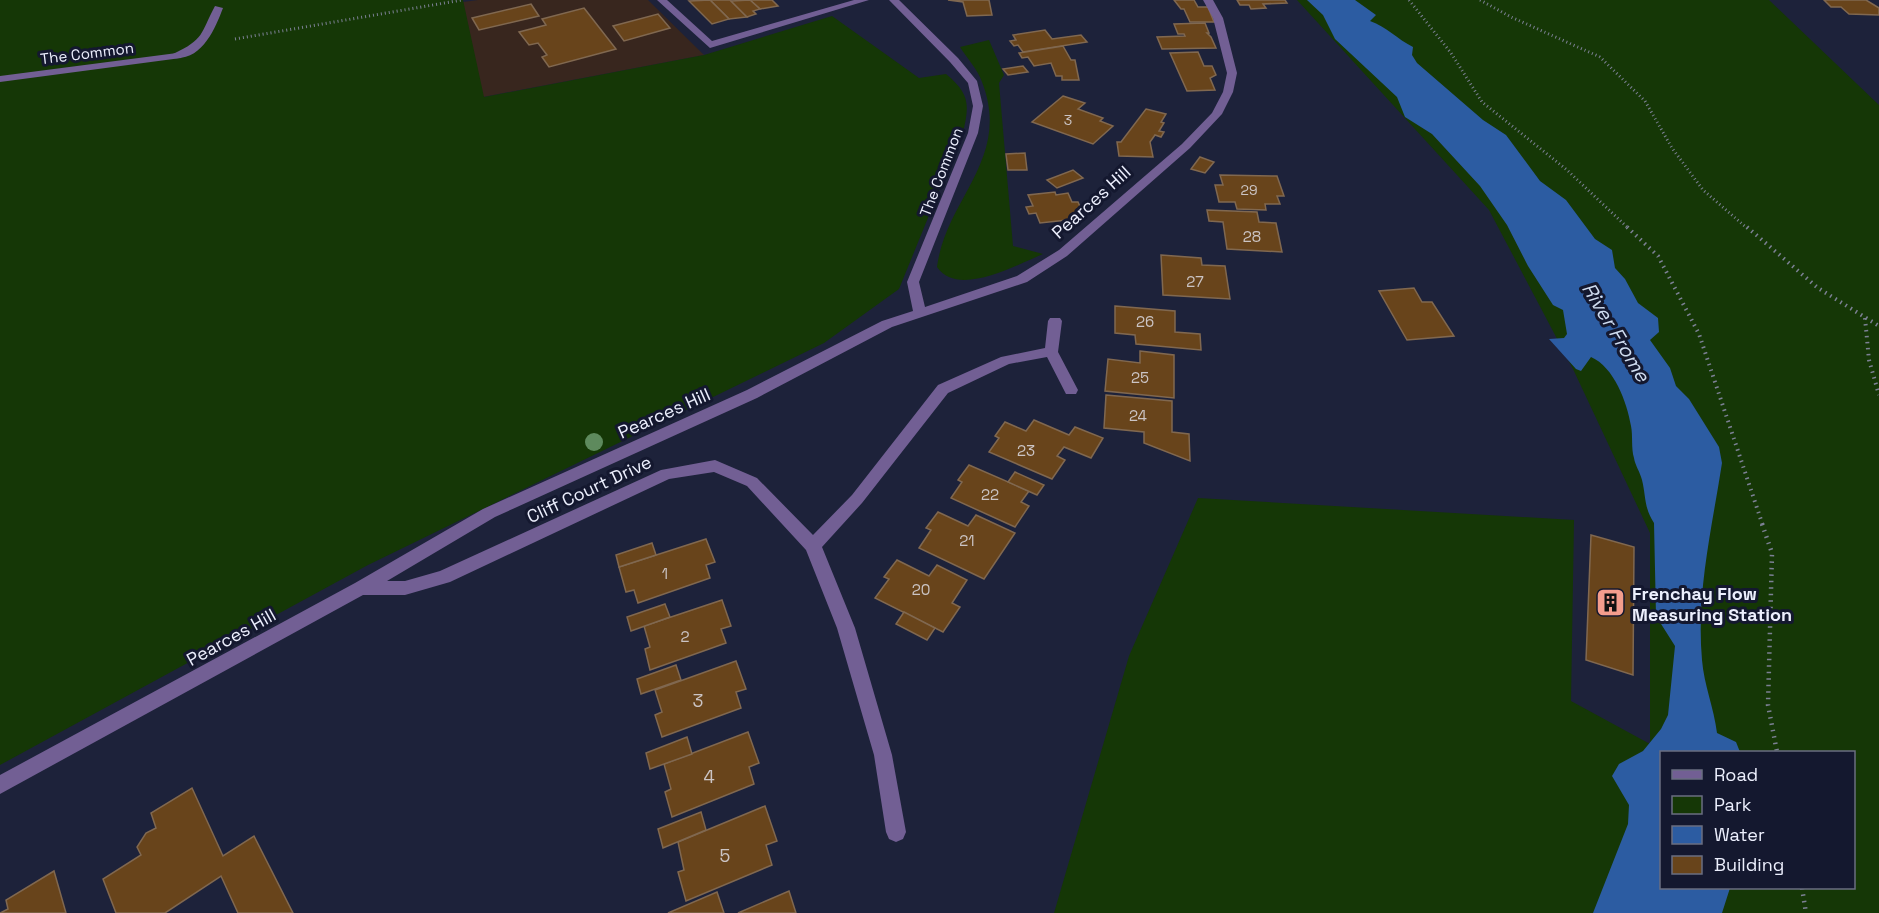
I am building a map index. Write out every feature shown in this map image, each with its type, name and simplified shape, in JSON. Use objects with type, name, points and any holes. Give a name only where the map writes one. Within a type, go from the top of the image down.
[{"type":"street","points":[[662,0],[710,45],[864,0]]},
{"type":"street","name":"The Common","points":[[894,0],[954,60],[973,83],[978,106],[973,133],[913,282],[920,311]]},
{"type":"street","name":"Pearces Hill","points":[[0,785],[361,588],[489,513],[752,394],[887,324],[920,311],[1022,279],[1063,253],[1186,146],[1217,114],[1227,92],[1232,73],[1218,18],[1208,0]]},
{"type":"street","points":[[202,45],[209,34],[218,8]]},
{"type":"street","name":"The Common","points":[[0,79],[177,56],[202,45]]},
{"type":"street","points":[[1055,321],[1051,352],[1071,390]]},
{"type":"street","points":[[813,546],[857,499],[943,390],[1006,360],[1051,352]]},
{"type":"street","name":"Cliff Court Drive","points":[[361,588],[405,588],[444,577],[666,474],[715,466],[752,482],[813,546],[846,628],[880,743],[896,832]]},
{"type":"path","points":[[202,45],[462,0]]},
{"type":"path","points":[[1409,0],[1451,53],[1482,102],[1567,170],[1659,256],[1699,334],[1772,553],[1768,705],[1777,751]]},
{"type":"path","points":[[1480,0],[1510,17],[1600,57],[1645,101],[1671,148],[1703,190],[1818,288],[1879,326]]},
{"type":"path","points":[[1865,318],[1869,360],[1879,395]]},
{"type":"path","points":[[1802,889],[1806,913]]},
{"type":"shaded area","points":[[478,0],[648,0],[704,55],[483,97],[463,2]]},
{"type":"green space","points":[[0,0],[463,0],[484,97],[704,55],[832,16],[919,78],[946,74],[963,93],[967,114],[963,132],[899,289],[824,343],[368,565],[0,765]]},
{"type":"green space","points":[[1297,0],[1769,0],[1879,105],[1879,913],[1054,913],[1129,656],[1198,498],[1574,520],[1571,701],[1650,744],[1650,533],[1573,369],[1489,210]]},
{"type":"green space","points":[[989,40],[1004,75],[999,83],[1013,246],[1043,254],[988,276],[959,280],[946,276],[937,267],[943,242],[974,178],[989,134],[989,109],[982,82],[960,47]]},
{"type":"water","name":"River Frome","points":[[1307,0],[1355,0],[1376,15],[1370,21],[1382,26],[1413,47],[1412,55],[1417,63],[1483,120],[1506,135],[1540,181],[1566,200],[1595,239],[1612,250],[1615,268],[1625,279],[1638,303],[1658,318],[1659,332],[1650,340],[1670,368],[1676,386],[1689,399],[1719,447],[1722,463],[1701,610],[1702,660],[1717,733],[1736,742],[1740,751],[1660,751],[1660,889],[1730,889],[1722,913],[1593,913],[1628,824],[1629,805],[1612,776],[1619,764],[1643,751],[1661,729],[1668,715],[1675,646],[1656,616],[1654,523],[1648,512],[1642,480],[1635,461],[1632,430],[1623,396],[1613,377],[1599,362],[1591,357],[1581,371],[1576,369],[1549,339],[1564,338],[1567,334],[1563,310],[1553,305],[1528,266],[1507,225],[1480,186],[1432,134],[1405,117],[1397,97],[1335,39],[1323,15]]},
{"type":"building","points":[[710,0],[730,0],[747,17],[729,19]]},
{"type":"building","points":[[710,0],[729,19],[712,24],[689,1]]},
{"type":"building","points":[[750,0],[772,0],[778,6],[760,9]]},
{"type":"building","points":[[750,0],[760,9],[753,11],[756,14],[747,17],[731,1]]},
{"type":"building","points":[[948,0],[989,0],[992,15],[967,16],[963,2]]},
{"type":"building","points":[[1174,0],[1194,0],[1198,7],[1208,7],[1214,22],[1190,22],[1184,9],[1181,9]]},
{"type":"building","points":[[1237,0],[1285,0],[1287,3],[1263,4],[1266,8],[1251,9],[1249,5],[1240,5]]},
{"type":"building","points":[[1824,0],[1866,0],[1879,8],[1879,15],[1849,14],[1841,7],[1831,7]]},
{"type":"building","points":[[531,4],[539,16],[479,30],[472,18]]},
{"type":"building","points":[[584,8],[616,49],[549,67],[542,57],[547,55],[538,43],[529,45],[519,32],[546,25],[542,19]]},
{"type":"building","points":[[658,14],[670,28],[624,41],[613,26]]},
{"type":"building","points":[[1205,23],[1209,33],[1207,33],[1216,48],[1162,49],[1157,37],[1185,36],[1178,34],[1174,24]]},
{"type":"building","points":[[1045,30],[1052,39],[1081,35],[1087,42],[1023,52],[1018,45],[1014,46],[1010,41],[1016,40],[1013,35]]},
{"type":"building","points":[[1063,46],[1071,60],[1075,60],[1079,80],[1062,80],[1062,76],[1056,76],[1051,63],[1034,66],[1028,57],[1022,58],[1019,53]]},
{"type":"building","points":[[1198,52],[1204,66],[1212,66],[1216,75],[1210,78],[1215,90],[1187,91],[1170,53]]},
{"type":"building","points":[[1023,66],[1028,72],[1008,75],[1003,69]]},
{"type":"building","points":[[1063,96],[1085,103],[1078,109],[1103,118],[1100,121],[1113,126],[1093,144],[1032,122]]},
{"type":"building","points":[[1146,109],[1166,114],[1159,131],[1164,132],[1161,137],[1155,135],[1150,142],[1153,157],[1119,156],[1117,142],[1121,142]]},
{"type":"building","points":[[1025,153],[1027,170],[1008,170],[1006,154]]},
{"type":"building","points":[[1200,157],[1214,162],[1205,173],[1191,169]]},
{"type":"building","points":[[1073,170],[1083,178],[1057,188],[1047,180]]},
{"type":"building","points":[[1220,175],[1277,176],[1284,196],[1277,196],[1280,204],[1265,204],[1266,210],[1237,209],[1235,202],[1219,202],[1215,185],[1223,185]]},
{"type":"building","points":[[1055,192],[1056,195],[1068,193],[1072,202],[1078,202],[1085,218],[1040,223],[1036,213],[1029,214],[1026,207],[1033,206],[1028,195]]},
{"type":"building","points":[[1207,210],[1257,212],[1259,222],[1276,223],[1282,252],[1227,249],[1223,222],[1209,221]]},
{"type":"building","points":[[1161,255],[1201,258],[1202,265],[1225,266],[1230,299],[1163,295]]},
{"type":"building","points":[[1414,288],[1422,302],[1432,302],[1454,336],[1407,340],[1379,291]]},
{"type":"building","points":[[1115,306],[1175,311],[1175,332],[1200,334],[1201,350],[1136,344],[1135,335],[1115,333]]},
{"type":"building","points":[[1140,351],[1174,355],[1174,398],[1105,391],[1108,359],[1140,363]]},
{"type":"building","points":[[1106,395],[1172,401],[1172,432],[1189,434],[1190,461],[1144,443],[1144,432],[1104,428]]},
{"type":"building","points":[[1034,420],[1069,435],[1075,427],[1103,438],[1091,458],[1064,447],[1057,456],[1065,460],[1052,479],[989,452],[999,438],[995,436],[1005,422],[1026,431]]},
{"type":"building","points":[[969,465],[1029,491],[1021,502],[1029,506],[1015,527],[951,498],[962,482],[958,480]]},
{"type":"building","points":[[1015,472],[1044,485],[1037,495],[1008,482]]},
{"type":"building","points":[[938,512],[968,526],[976,515],[1015,533],[984,579],[919,548],[931,530],[926,528]]},
{"type":"building","name":"Frenchay Flow Measuring Station","points":[[1591,535],[1634,547],[1633,675],[1586,660]]},
{"type":"building","points":[[706,539],[715,562],[706,565],[710,578],[638,603],[634,590],[626,592],[619,567]]},
{"type":"building","points":[[652,543],[656,555],[619,567],[616,555]]},
{"type":"building","points":[[897,560],[929,576],[937,565],[967,580],[952,603],[960,607],[943,632],[875,598],[889,579],[884,577]]},
{"type":"building","points":[[722,600],[731,626],[721,629],[726,643],[650,670],[645,649],[650,647],[644,626]]},
{"type":"building","points":[[665,604],[670,617],[631,631],[627,617]]},
{"type":"building","points":[[904,612],[935,628],[927,640],[896,624]]},
{"type":"building","points":[[736,661],[746,689],[736,692],[741,708],[662,737],[655,715],[662,712],[655,690]]},
{"type":"building","points":[[676,665],[681,680],[641,694],[637,679]]},
{"type":"building","points":[[748,732],[759,763],[749,767],[754,784],[672,817],[665,792],[671,789],[664,764]]},
{"type":"building","points":[[687,737],[692,754],[650,769],[646,753]]},
{"type":"building","points":[[192,788],[223,856],[254,836],[293,913],[238,913],[221,876],[165,913],[116,913],[103,879],[141,855],[137,847],[146,833],[156,828],[151,813]]},
{"type":"building","points":[[765,806],[777,841],[766,845],[772,865],[686,901],[678,872],[684,870],[678,842]]},
{"type":"building","points":[[701,812],[706,830],[663,848],[658,829]]},
{"type":"building","points":[[54,871],[66,913],[0,913],[8,909],[6,900]]},
{"type":"building","points":[[789,891],[796,913],[738,913]]},
{"type":"building","points":[[717,892],[724,913],[668,913]]},
{"type":"place","name":"Frenchay Flow Measuring Station","points":[[1611,603]]}]
